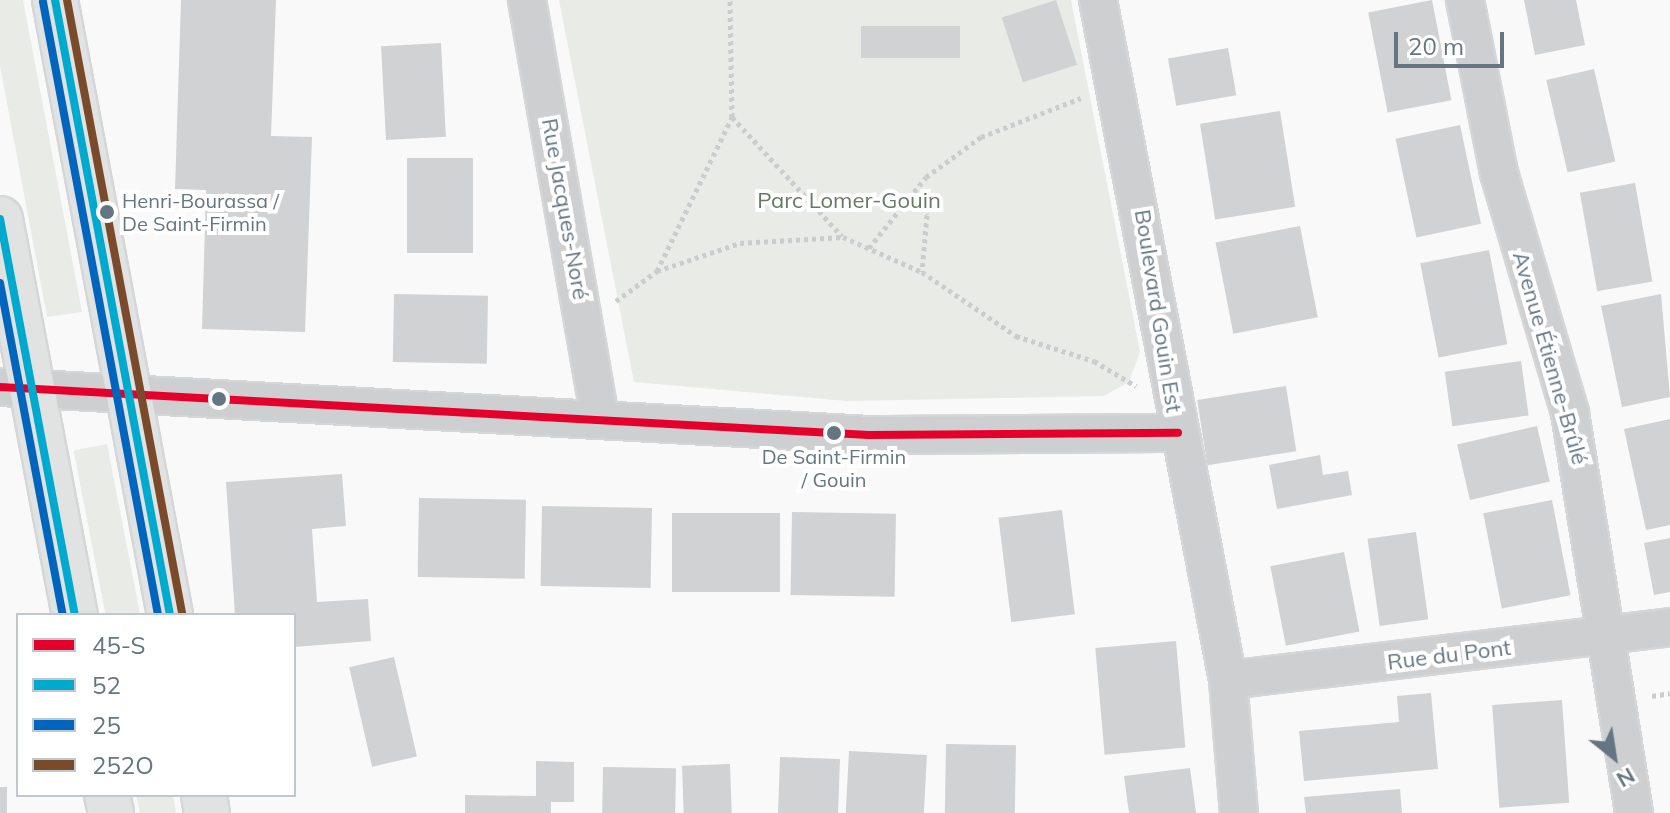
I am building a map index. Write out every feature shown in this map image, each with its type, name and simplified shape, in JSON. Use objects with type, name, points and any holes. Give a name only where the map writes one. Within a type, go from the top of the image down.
[{"type":"main road","points":[[55,0],[170,613]]},
{"type":"main road","points":[[0,219],[16,388],[74,613]]},
{"type":"street","name":"Rue Jacques-Noré","points":[[527,0],[586,323],[600,419]]},
{"type":"street","name":"Boulevard Gouin Est","points":[[1098,0],[1119,83],[1178,433],[1228,680],[1239,813]]},
{"type":"street","name":"Avenue Étienne-Brûlé","points":[[1465,0],[1499,173],[1570,413],[1634,813]]},
{"type":"street","points":[[16,388],[869,435],[1178,433]]},
{"type":"street","name":"Rue du Pont","points":[[1228,680],[1670,627]]},
{"type":"path","points":[[657,271],[732,117],[730,0]]},
{"type":"path","points":[[869,248],[913,193],[981,137],[1119,83]]},
{"type":"path","points":[[732,117],[843,237],[922,272],[1016,336],[1094,361],[1140,389]]},
{"type":"path","points":[[913,193],[927,215],[922,272]]},
{"type":"path","points":[[586,323],[657,271],[740,243],[843,237]]},
{"type":"green space","points":[[0,0],[23,0],[82,312],[47,317],[0,66]]},
{"type":"green space","name":"Parc Lomer-Gouin","points":[[559,0],[1071,0],[1140,352],[1129,382],[1104,396],[847,401],[634,382]]},
{"type":"green space","points":[[107,444],[140,613],[105,613],[74,450]]},
{"type":"green space","points":[[136,797],[173,797],[176,813],[140,813]]},
{"type":"building","points":[[181,0],[276,0],[271,136],[312,137],[305,332],[202,329],[206,190],[175,189]]},
{"type":"building","points":[[1056,0],[1077,65],[1023,82],[1002,18]]},
{"type":"building","points":[[1432,0],[1451,100],[1388,113],[1368,12]]},
{"type":"building","points":[[1524,0],[1576,0],[1585,45],[1535,55]]},
{"type":"building","points":[[861,26],[960,26],[960,58],[861,58]]},
{"type":"building","points":[[441,43],[446,137],[386,140],[381,46]]},
{"type":"building","points":[[1228,48],[1236,95],[1176,106],[1168,59]]},
{"type":"building","points":[[1594,69],[1615,162],[1568,173],[1546,80]]},
{"type":"building","points":[[1280,111],[1295,207],[1215,219],[1200,124]]},
{"type":"building","points":[[1460,125],[1481,224],[1416,238],[1395,139]]},
{"type":"building","points":[[407,158],[473,158],[473,253],[407,253]]},
{"type":"building","points":[[1635,183],[1652,281],[1597,291],[1580,193]]},
{"type":"building","points":[[1300,226],[1318,317],[1233,334],[1216,242]]},
{"type":"building","points":[[1489,250],[1507,344],[1439,358],[1420,263]]},
{"type":"building","points":[[394,294],[488,296],[487,364],[393,362]]},
{"type":"building","points":[[1661,294],[1670,397],[1622,407],[1601,306]]},
{"type":"building","points":[[1521,361],[1529,415],[1452,426],[1445,372]]},
{"type":"building","points":[[1286,386],[1296,451],[1207,465],[1197,400]]},
{"type":"building","points":[[1670,419],[1670,525],[1646,530],[1624,429]]},
{"type":"building","points":[[1537,426],[1550,482],[1470,500],[1457,444]]},
{"type":"building","points":[[1320,455],[1323,475],[1348,471],[1352,495],[1277,509],[1269,465]]},
{"type":"building","points":[[342,474],[346,526],[312,529],[317,602],[368,599],[371,641],[296,647],[296,613],[235,613],[226,482]]},
{"type":"building","points":[[419,498],[526,500],[525,579],[418,577]]},
{"type":"building","points":[[1552,500],[1571,595],[1502,609],[1483,513]]},
{"type":"building","points":[[542,506],[652,508],[651,588],[541,586]]},
{"type":"building","points":[[1062,510],[1075,614],[1011,622],[998,518]]},
{"type":"building","points":[[792,512],[896,514],[895,597],[791,595]]},
{"type":"building","points":[[672,513],[780,513],[780,592],[672,592]]},
{"type":"building","points":[[1416,532],[1428,619],[1380,626],[1367,539]]},
{"type":"building","points":[[1670,538],[1670,592],[1654,595],[1644,543]]},
{"type":"building","points":[[1344,552],[1359,632],[1286,646],[1270,566]]},
{"type":"building","points":[[1176,641],[1185,748],[1105,755],[1095,648]]},
{"type":"building","points":[[394,657],[417,756],[372,767],[349,667]]},
{"type":"building","points":[[1431,693],[1438,769],[1304,781],[1299,731],[1399,722],[1397,696]]},
{"type":"building","points":[[1562,700],[1569,803],[1499,808],[1492,705]]},
{"type":"building","points":[[946,744],[1016,745],[1015,813],[945,813]]},
{"type":"building","points":[[849,751],[927,755],[924,813],[846,813]]},
{"type":"building","points":[[780,757],[840,759],[838,813],[778,813]]},
{"type":"building","points":[[536,761],[574,762],[574,802],[551,802],[551,813],[465,813],[465,795],[536,796]]},
{"type":"building","points":[[730,764],[732,813],[684,813],[682,766]]},
{"type":"building","points":[[603,767],[676,768],[675,813],[602,813]]},
{"type":"building","points":[[1190,768],[1196,813],[1129,813],[1124,776]]},
{"type":"building","points":[[0,787],[7,787],[7,813],[0,813]]},
{"type":"building","points":[[1400,789],[1402,813],[1306,813],[1304,797]]},
{"type":"transit line","name":"52","points":[[55,0],[170,613]]},
{"type":"transit line","name":"252O","points":[[67,0],[182,613]]},
{"type":"transit line","name":"25","points":[[43,2],[158,613]]},
{"type":"transit line","name":"52","points":[[0,219],[75,613]]},
{"type":"transit line","name":"25","points":[[0,283],[63,613]]},
{"type":"transit line","name":"45-S","points":[[0,387],[869,435],[1178,433]]},
{"type":"place","name":"Henri-Bourassa / De Saint-Firmin","points":[[107,212]]},
{"type":"place","name":"De Saint-Firmin / Gouin","points":[[834,433]]}]
